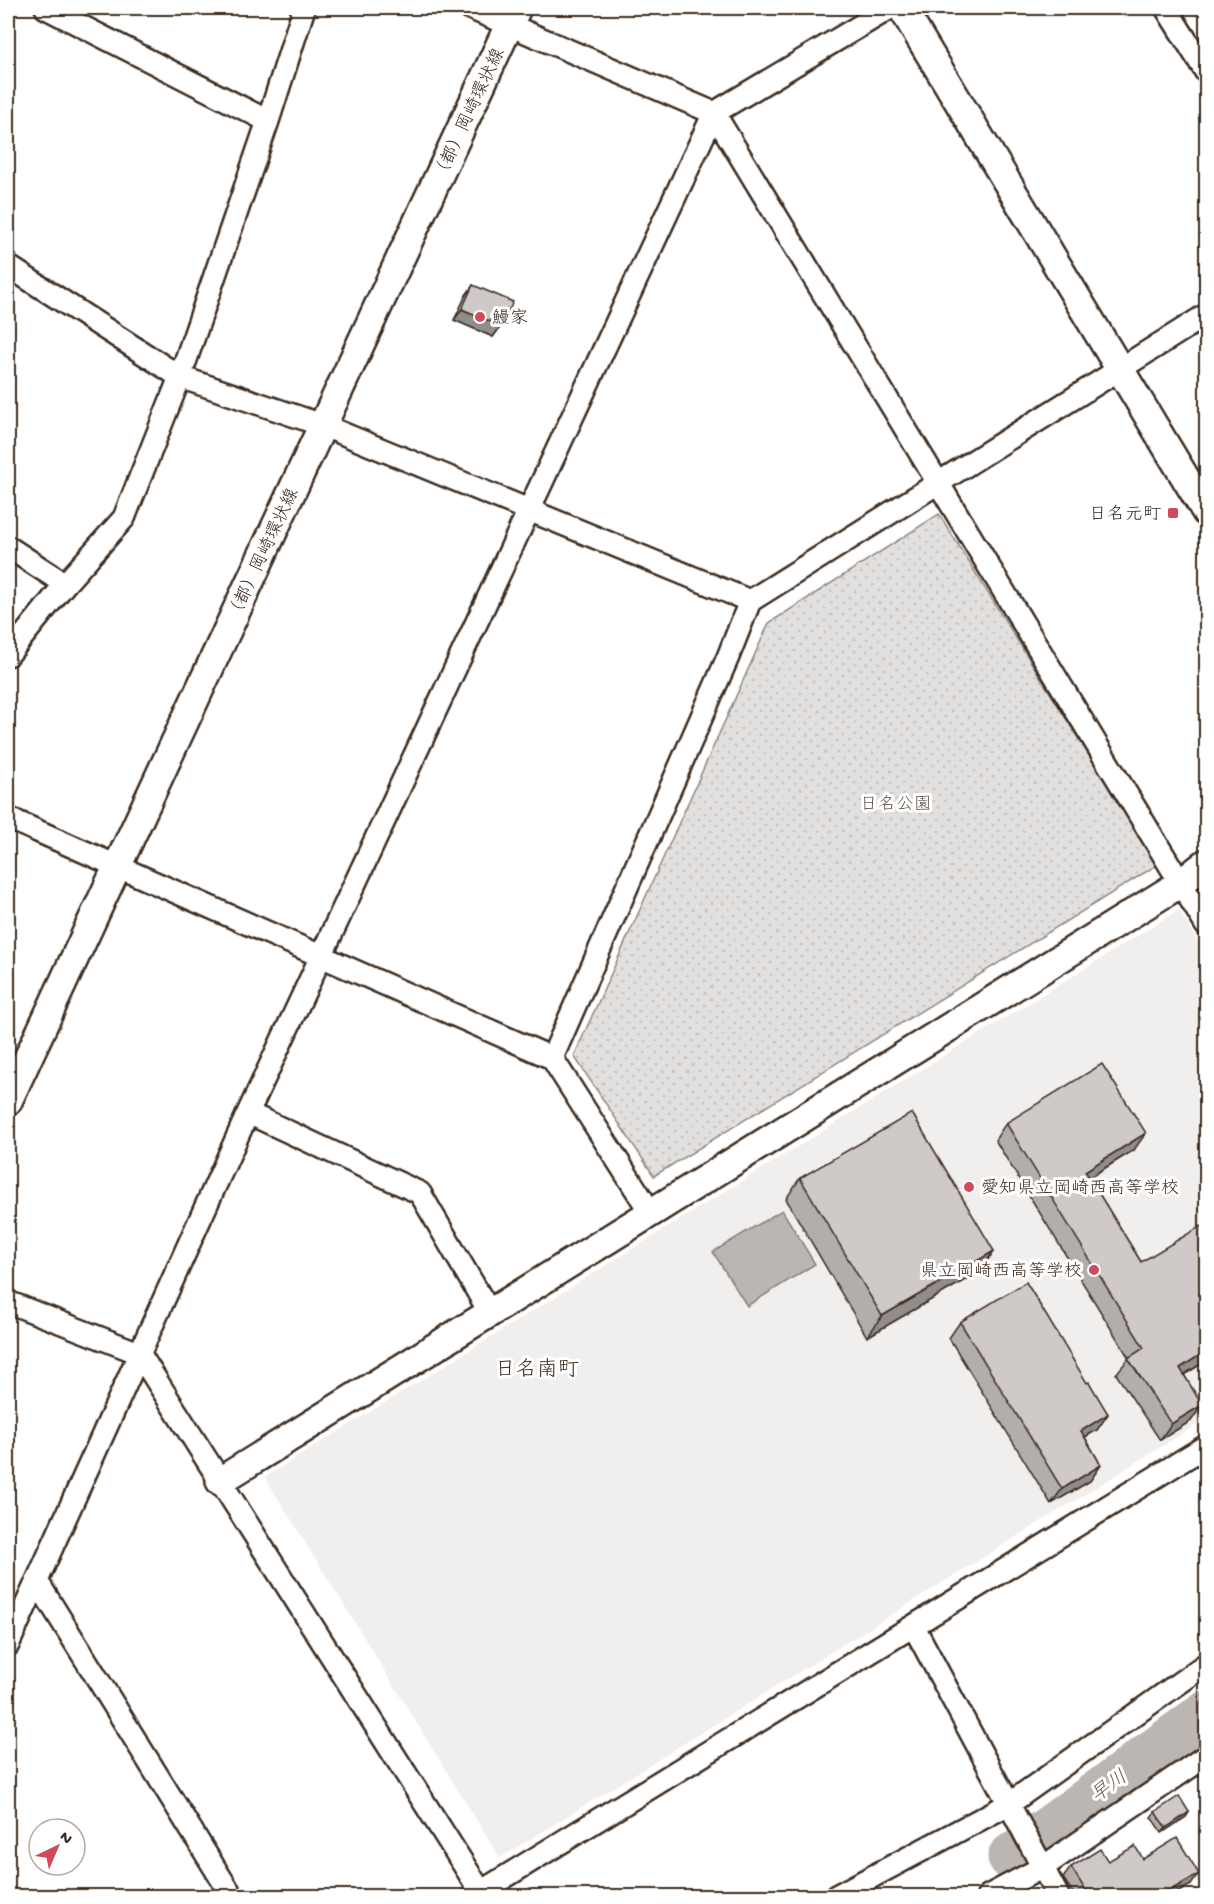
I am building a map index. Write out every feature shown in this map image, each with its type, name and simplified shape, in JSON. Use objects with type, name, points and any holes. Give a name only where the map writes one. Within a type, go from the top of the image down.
[{"type":"street","points":[[46,8],[268,121]]},
{"type":"street","points":[[8,655],[65,584],[124,518],[180,377],[268,121],[304,8]]},
{"type":"street","points":[[470,8],[513,16],[714,113],[1206,925]]},
{"type":"street","points":[[8,1645],[248,1113],[714,113],[890,8]]},
{"type":"street","points":[[902,8],[1206,512]]},
{"type":"street","points":[[1166,8],[1206,72]]},
{"type":"street","name":"（都）岡崎環状線","points":[[8,1101],[513,16]]},
{"type":"street","points":[[8,266],[180,377],[322,425],[750,601]]},
{"type":"street","points":[[552,1058],[728,657],[750,601],[1206,315]]},
{"type":"street","points":[[8,547],[65,584]]},
{"type":"street","points":[[8,818],[552,1058],[651,1213]]},
{"type":"street","points":[[220,1481],[1181,883],[1206,863]]},
{"type":"street","points":[[248,1113],[420,1193],[490,1313]]},
{"type":"street","points":[[8,1302],[139,1353],[477,1894],[1206,1446]]},
{"type":"street","points":[[37,1581],[232,1896]]},
{"type":"street","points":[[914,1627],[1058,1896]]},
{"type":"street","points":[[836,1896],[1009,1804],[1206,1664]]},
{"type":"street","points":[[988,1896],[1043,1867],[1206,1756]]},
{"type":"shaded area","name":"愛知県立岡崎西高等学校","points":[[1179,910],[1206,955],[1206,1419],[500,1858],[265,1477]]},
{"type":"shaded area","points":[[782,1210],[815,1264],[747,1306],[713,1252]]},
{"type":"green space","name":"日名公園","points":[[939,514],[1157,865],[654,1176],[574,1056],[769,623]]},
{"type":"building","points":[[473,285],[513,302],[501,326],[462,309]]},
{"type":"building","points":[[1102,1064],[1146,1133],[1085,1171],[1141,1262],[1201,1226],[1206,1236],[1206,1351],[1180,1368],[1202,1405],[1171,1424],[1128,1358],[1144,1348],[1006,1123]]},
{"type":"building","points":[[912,1113],[994,1251],[882,1316],[800,1178]]},
{"type":"building","points":[[1026,1282],[1108,1414],[1081,1431],[1101,1465],[1062,1489],[960,1322]]},
{"type":"building","points":[[1179,1796],[1189,1812],[1166,1828],[1155,1812]]},
{"type":"building","points":[[1177,1838],[1199,1874],[1160,1896],[1089,1896],[1071,1867],[1100,1849],[1108,1861],[1135,1846],[1143,1859]]},
{"type":"waterway","name":"早川","points":[[1010,1857],[1206,1713]]},
{"type":"place","name":"鰻家","points":[[480,317]]},
{"type":"place","name":"日名元町","points":[[1173,513]]},
{"type":"place","name":"愛知県立岡崎西高等学校","points":[[969,1187]]},
{"type":"place","name":"県立岡崎西高等学校","points":[[1094,1270]]},
{"type":"district","name":"日名南町","points":[[537,1368]]}]
